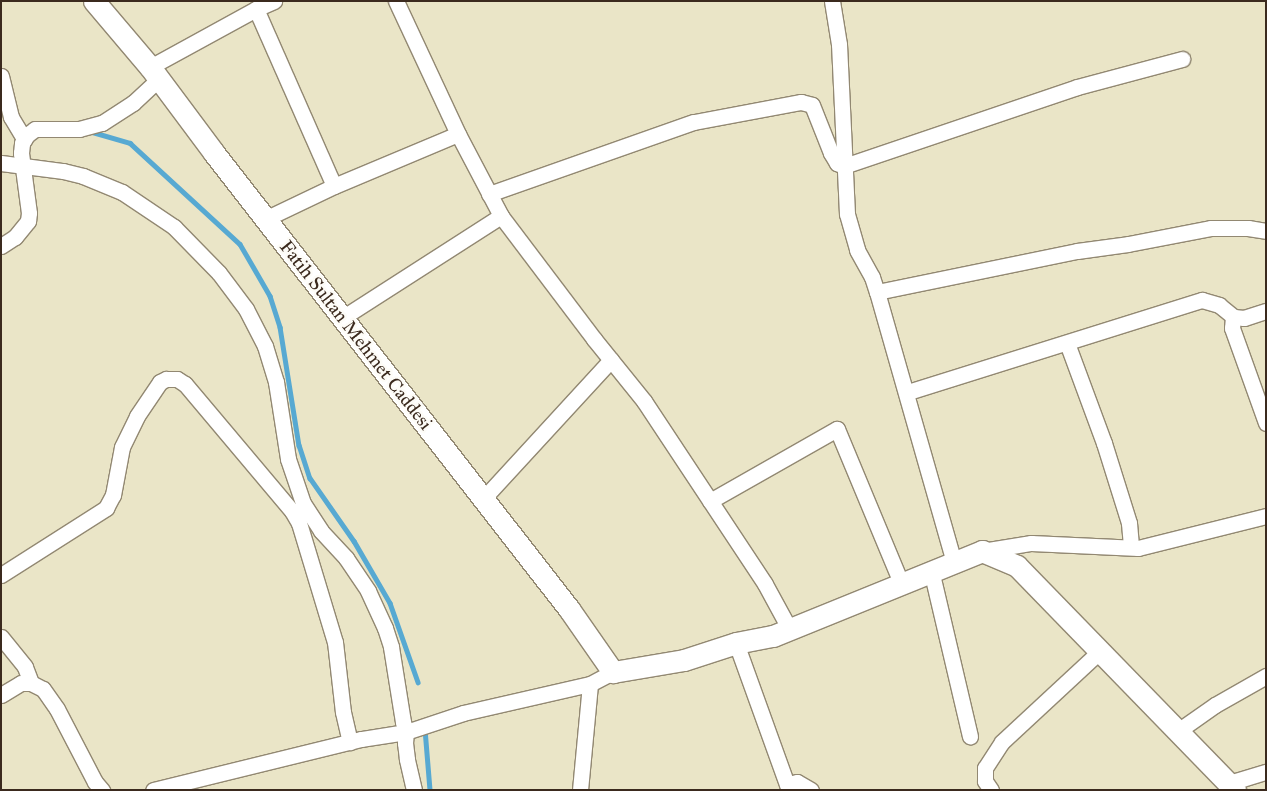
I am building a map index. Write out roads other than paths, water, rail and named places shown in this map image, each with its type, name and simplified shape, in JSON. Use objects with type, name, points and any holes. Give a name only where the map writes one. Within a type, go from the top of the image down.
[{"type":"street","name":"Fatih Sultan Mehmet Caddesi","points":[[94,1],[155,73],[265,219],[568,609],[613,672]]},
{"type":"street","points":[[1,246],[15,238],[28,221],[30,213],[21,148],[24,139],[34,129],[79,129],[102,123],[133,103],[155,73],[256,9],[274,1]]},
{"type":"street","points":[[396,1],[458,134],[501,216],[644,401],[765,584],[790,630]]},
{"type":"street","points":[[832,1],[838,44],[847,214],[857,250],[872,277],[908,392],[954,562]]},
{"type":"street","points":[[256,9],[334,186]]},
{"type":"street","points":[[489,194],[694,122],[801,102],[812,105],[831,153],[837,163],[844,166],[1077,86],[1182,59]]},
{"type":"street","points":[[1,76],[11,117],[24,139]]},
{"type":"street","points":[[265,219],[334,186],[458,134]]},
{"type":"street","points":[[1,163],[43,167],[83,176],[116,189],[140,203],[190,242],[219,273],[246,309],[262,340],[272,366],[283,437],[300,498],[321,531],[358,574],[385,628],[396,667],[406,732],[404,742],[414,790]]},
{"type":"street","points":[[342,318],[501,216]]},
{"type":"street","points":[[877,292],[1077,251],[1128,244],[1211,228],[1266,231]]},
{"type":"street","points":[[908,392],[1202,300],[1219,305],[1233,316],[1244,318],[1266,311]]},
{"type":"street","points":[[1233,316],[1231,325],[1266,423]]},
{"type":"street","points":[[1067,343],[1104,443],[1129,523],[1131,548]]},
{"type":"street","points":[[483,499],[611,360]]},
{"type":"street","points":[[1,575],[106,508],[113,495],[122,447],[137,416],[160,382],[166,379],[177,379],[185,384],[292,511],[299,522],[335,642],[343,712],[350,742]]},
{"type":"street","points":[[710,501],[837,429],[901,583]]},
{"type":"street","points":[[153,790],[350,742],[406,732],[464,713],[590,684],[613,672],[684,660],[736,643],[773,636],[931,570],[982,551],[1031,544],[1131,548],[1264,516]]},
{"type":"street","points":[[982,551],[1017,566],[1232,786],[1266,772]]},
{"type":"street","points":[[931,570],[953,656],[970,736]]},
{"type":"street","points":[[1,637],[25,667],[31,683]]},
{"type":"street","points":[[736,643],[788,787],[797,782],[811,790]]},
{"type":"street","points":[[991,790],[984,781],[985,768],[1002,742],[1100,651]]},
{"type":"street","points":[[1178,731],[1215,705],[1266,676]]},
{"type":"street","points":[[1,695],[16,684],[31,683],[44,689],[57,709],[95,782],[102,790]]},
{"type":"street","points":[[580,790],[590,684]]},
{"type":"waterway","points":[[89,131],[130,143],[240,244],[270,296],[280,327],[299,445],[310,478],[354,541],[390,603],[418,682]]},
{"type":"waterway","points":[[425,729],[430,790]]}]
